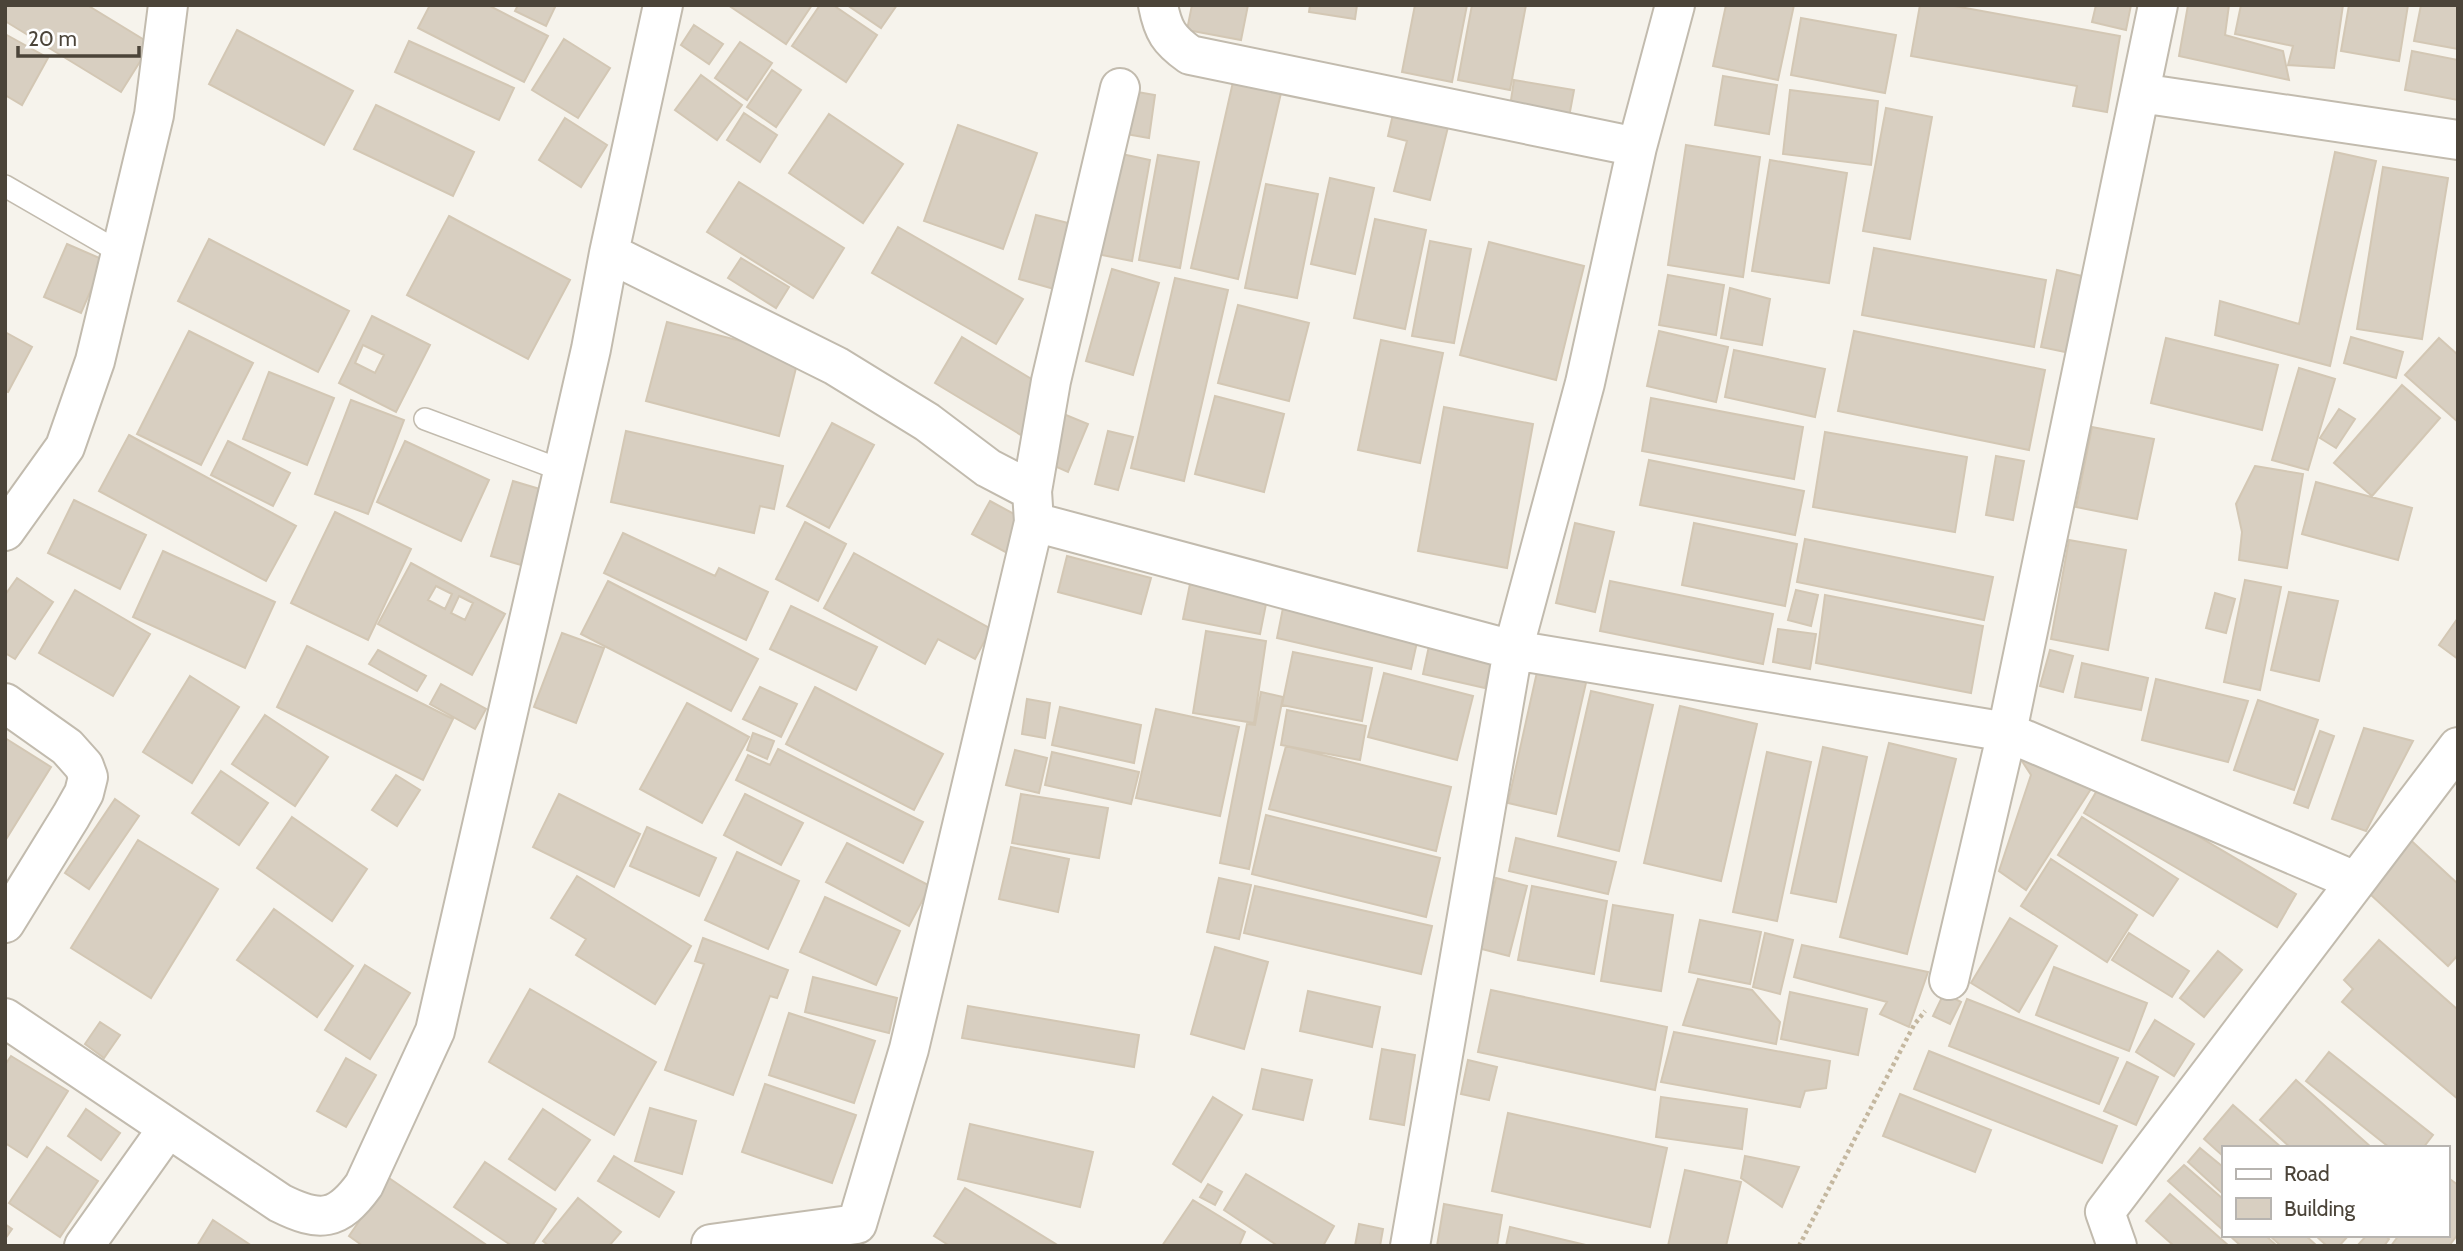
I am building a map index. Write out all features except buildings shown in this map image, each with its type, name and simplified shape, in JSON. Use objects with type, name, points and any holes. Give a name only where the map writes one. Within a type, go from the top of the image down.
[{"type":"street","points":[[5,531],[65,447],[95,361],[154,115],[168,5]]},
{"type":"street","points":[[5,1018],[280,1203],[299,1212],[321,1215],[337,1213],[349,1206],[365,1185],[435,1031],[564,471],[663,5]]},
{"type":"street","points":[[1158,5],[1162,26],[1174,44],[1190,55],[1637,146]]},
{"type":"street","points":[[1410,1246],[1513,650],[1585,383],[1637,146],[1675,5]]},
{"type":"street","points":[[1949,980],[2007,732],[2158,5]]},
{"type":"street","points":[[711,1244],[866,1235],[1033,506],[1051,381],[1120,88]]},
{"type":"street","points":[[2140,93],[2458,140]]},
{"type":"street","points":[[609,253],[836,366],[927,422],[1033,506],[1513,650],[2007,732],[2355,881]]},
{"type":"street","points":[[5,703],[66,747],[84,766],[88,776],[84,793],[5,923]]},
{"type":"street","points":[[2117,1246],[2105,1212],[2458,747]]},
{"type":"street","points":[[84,1246],[168,1128]]},
{"type":"lane","points":[[5,186],[121,253]]},
{"type":"lane","points":[[425,419],[564,471]]},
{"type":"path","points":[[1799,1246],[1914,1025],[1949,980]]}]
